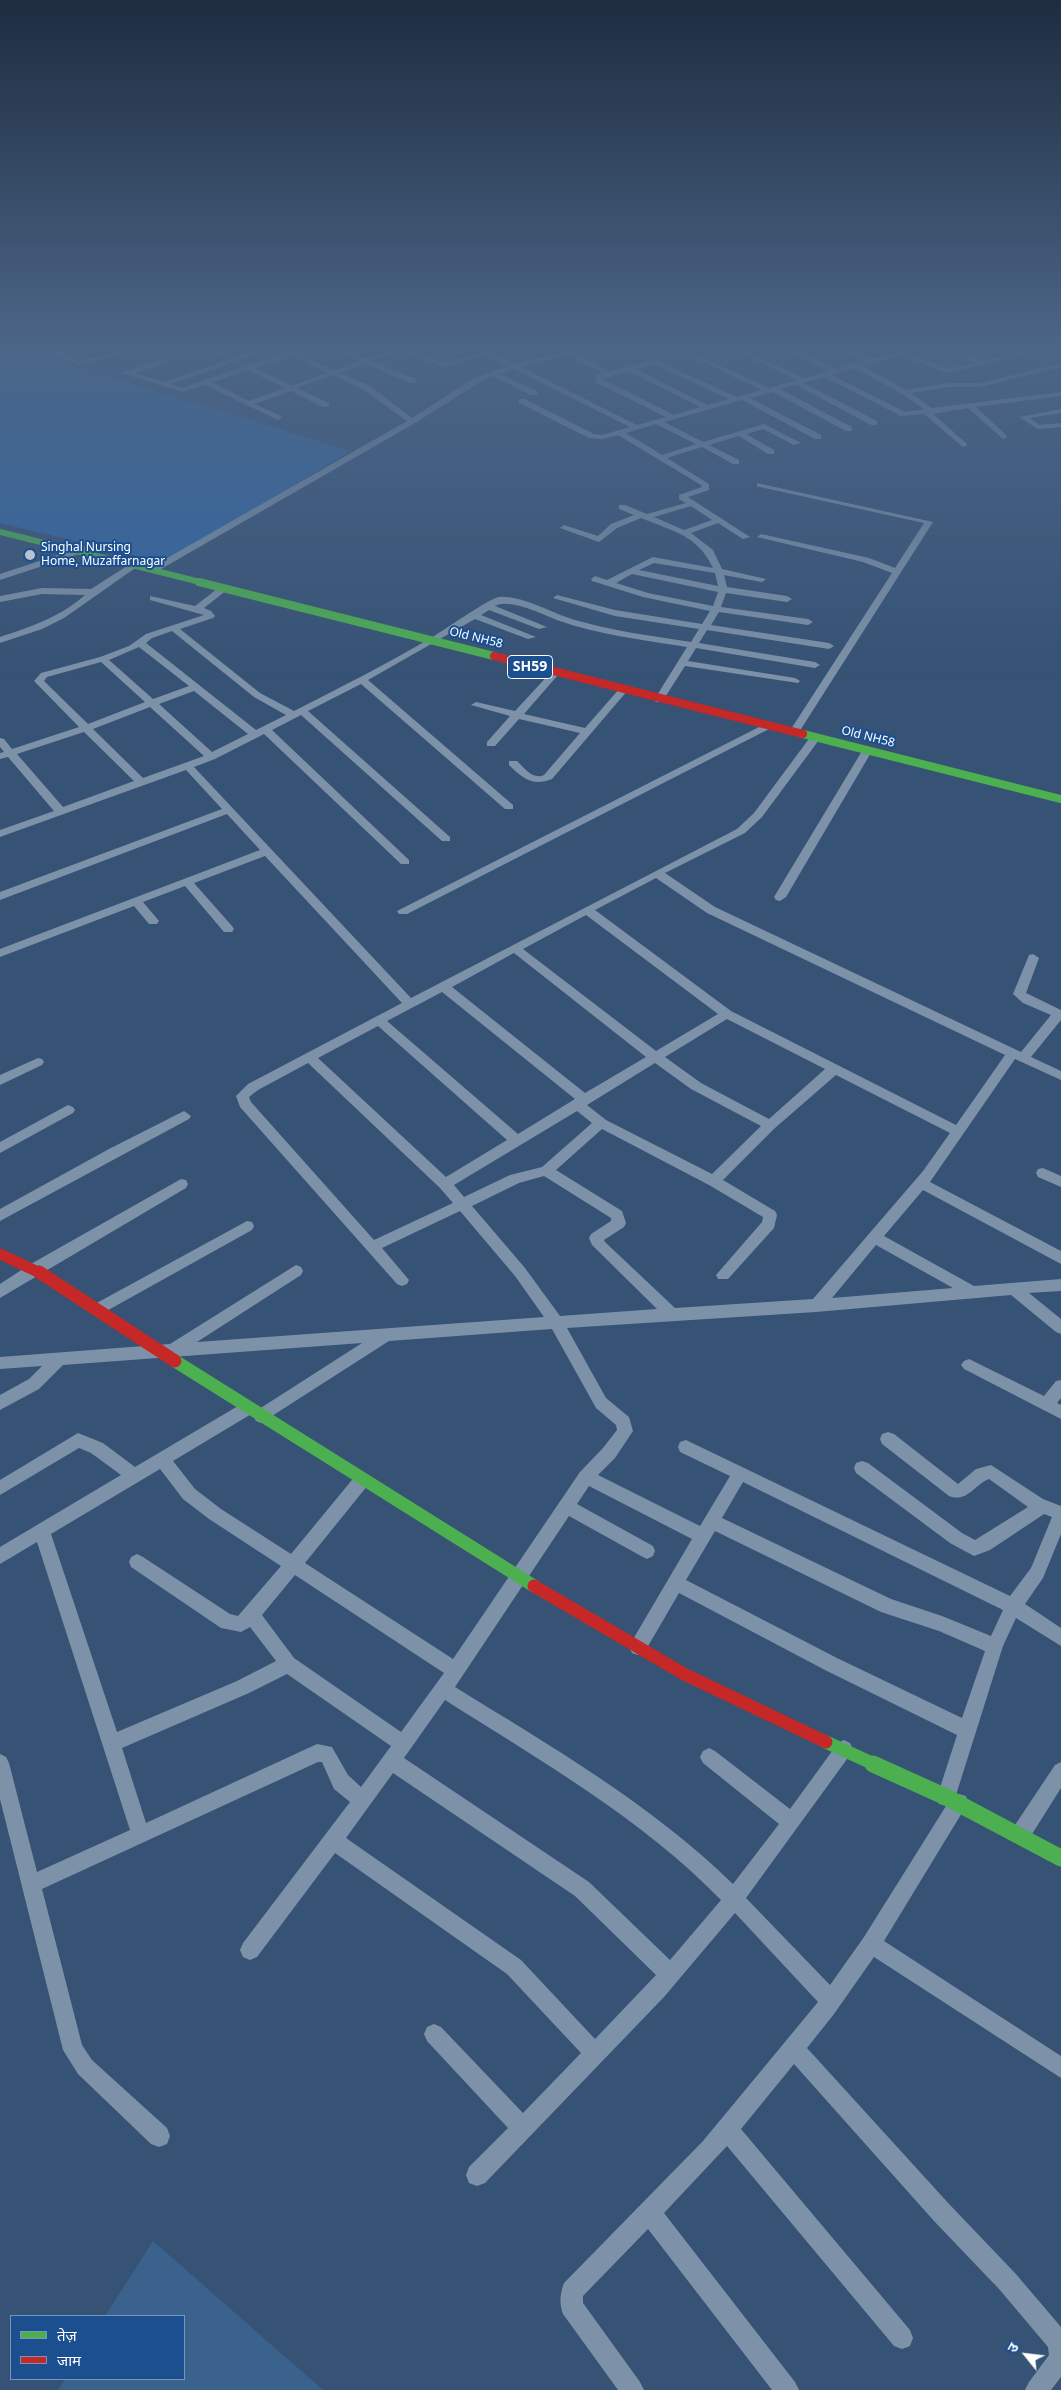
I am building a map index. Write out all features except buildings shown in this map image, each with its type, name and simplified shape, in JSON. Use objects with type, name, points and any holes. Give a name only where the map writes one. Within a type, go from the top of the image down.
[{"type":"main road","name":"Old NH58","points":[[0,531],[82,550],[767,726],[1061,799]]},
{"type":"main road","name":"Old NH58","points":[[136,564],[158,567],[219,585]]},
{"type":"main road","name":"Old NH58","points":[[435,640],[623,690],[796,729],[1061,795]]},
{"type":"main road","points":[[0,1254],[34,1269],[166,1351],[254,1412],[362,1480],[520,1578],[684,1674],[771,1717],[953,1800],[1061,1858]]},
{"type":"street","points":[[158,567],[352,456]]},
{"type":"street","points":[[655,456],[706,486],[682,496],[691,504],[746,537]]},
{"type":"street","points":[[659,458],[667,456]]},
{"type":"street","points":[[724,456],[736,462]]},
{"type":"street","points":[[760,486],[927,520],[929,524],[796,729]]},
{"type":"street","points":[[564,528],[600,539],[614,526],[691,504]]},
{"type":"street","points":[[622,507],[686,532],[710,552],[719,572],[722,590],[716,609],[660,698]]},
{"type":"street","points":[[686,532],[718,520]]},
{"type":"street","points":[[761,537],[866,560],[898,572]]},
{"type":"street","points":[[0,577],[82,550]]},
{"type":"street","points":[[606,584],[653,560],[762,578]]},
{"type":"street","points":[[0,640],[58,619],[76,608],[92,592],[136,564]]},
{"type":"street","points":[[630,571],[722,590],[787,599]]},
{"type":"street","points":[[595,579],[646,596],[716,609],[808,622]]},
{"type":"street","points":[[197,609],[219,585]]},
{"type":"street","points":[[0,599],[42,591],[92,592]]},
{"type":"street","points":[[142,783],[40,683],[39,679],[44,675],[104,659],[140,644],[149,636],[210,616],[208,613],[197,609],[153,598]]},
{"type":"street","points":[[557,598],[614,613],[829,646]]},
{"type":"street","points":[[0,834],[211,757],[362,680],[435,640],[499,600],[508,600],[591,627],[815,665]]},
{"type":"street","points":[[488,606],[542,627]]},
{"type":"street","points":[[474,615],[531,636]]},
{"type":"street","points":[[174,628],[257,695],[298,713],[446,839]]},
{"type":"street","points":[[140,644],[261,733],[405,862]]},
{"type":"street","points":[[104,659],[211,757]]},
{"type":"street","points":[[682,663],[795,681]]},
{"type":"street","points":[[491,744],[555,673]]},
{"type":"street","points":[[362,680],[509,807]]},
{"type":"street","points":[[5,755],[86,728],[196,687]]},
{"type":"street","points":[[513,763],[531,779],[540,781],[544,779],[623,690]]},
{"type":"street","points":[[476,705],[587,732]]},
{"type":"street","points":[[402,911],[767,726]]},
{"type":"street","points":[[402,1280],[374,1246],[242,1100],[242,1096],[253,1087],[442,986],[741,831],[751,824],[815,738]]},
{"type":"street","points":[[0,741],[5,755],[61,812]]},
{"type":"street","points":[[780,897],[867,751]]},
{"type":"street","points":[[188,766],[409,1004]]},
{"type":"street","points":[[0,896],[229,810]]},
{"type":"street","points":[[0,953],[267,851]]},
{"type":"street","points":[[657,873],[711,910],[1061,1076]]},
{"type":"street","points":[[187,882],[228,929]]},
{"type":"street","points":[[136,901],[153,922]]},
{"type":"street","points":[[587,910],[727,1014],[959,1132]]},
{"type":"street","points":[[515,948],[655,1057],[696,1086],[770,1124]]},
{"type":"street","points":[[816,1306],[921,1183],[1018,1056],[1061,1014],[1027,1000],[1019,994],[1033,958]]},
{"type":"street","points":[[442,986],[582,1103],[601,1123],[767,1212],[771,1219],[769,1224],[722,1275]]},
{"type":"street","points":[[445,1184],[727,1014]]},
{"type":"street","points":[[378,1020],[516,1140]]},
{"type":"street","points":[[250,1950],[334,1840],[402,1743],[456,1671],[586,1478],[609,1453],[625,1431],[625,1426],[601,1403],[556,1322],[520,1272],[462,1203],[445,1184],[309,1057]]},
{"type":"street","points":[[0,1080],[38,1062]]},
{"type":"street","points":[[714,1182],[770,1124],[834,1068]]},
{"type":"street","points":[[0,1148],[68,1110]]},
{"type":"street","points":[[0,1216],[184,1116]]},
{"type":"street","points":[[374,1246],[515,1179],[546,1171],[601,1123]]},
{"type":"street","points":[[546,1171],[617,1215],[619,1218],[616,1226],[596,1238],[599,1245],[672,1314]]},
{"type":"street","points":[[1043,1173],[1061,1182]]},
{"type":"street","points":[[921,1183],[1061,1258]]},
{"type":"street","points":[[0,1292],[34,1269],[181,1184]]},
{"type":"street","points":[[98,1309],[247,1226]]},
{"type":"street","points":[[874,1237],[972,1292]]},
{"type":"street","points":[[166,1351],[296,1271]]},
{"type":"street","points":[[0,1363],[556,1322],[816,1306],[1061,1286]]},
{"type":"street","points":[[1014,1289],[1061,1328]]},
{"type":"street","points":[[0,1556],[135,1476],[254,1412],[388,1334]]},
{"type":"street","points":[[0,1404],[34,1384],[59,1359]]},
{"type":"street","points":[[969,1365],[1061,1412]]},
{"type":"street","points":[[1047,1404],[1061,1386]]},
{"type":"street","points":[[632,2390],[571,2306],[572,2291],[650,2213],[727,2129],[831,2000],[871,1944],[953,1800],[967,1730],[996,1645],[1013,1606],[1028,1589],[1037,1573],[1061,1513],[1042,1506],[991,1472],[982,1474],[960,1491],[955,1490],[888,1439]]},
{"type":"street","points":[[0,1488],[78,1440],[97,1448],[135,1476]]},
{"type":"street","points":[[686,1447],[1013,1606],[1061,1638]]},
{"type":"street","points":[[163,1460],[189,1494],[215,1514],[456,1671]]},
{"type":"street","points":[[862,1468],[956,1538],[974,1548],[984,1545],[1042,1506]]},
{"type":"street","points":[[638,1646],[713,1522],[740,1473]]},
{"type":"street","points":[[586,1478],[703,1536]]},
{"type":"street","points":[[137,1562],[227,1622],[241,1624],[252,1615],[295,1565],[362,1480]]},
{"type":"street","points":[[566,1506],[647,1551]]},
{"type":"street","points":[[713,1522],[887,1606],[942,1624],[979,1641],[996,1645]]},
{"type":"street","points":[[42,1530],[141,1835]]},
{"type":"street","points":[[675,1583],[831,1664],[967,1730]]},
{"type":"street","points":[[252,1615],[288,1664],[402,1743]]},
{"type":"street","points":[[111,1744],[243,1687],[288,1664]]},
{"type":"street","points":[[443,1689],[628,1808],[688,1855],[831,2000]]},
{"type":"street","points":[[477,2175],[670,1975],[733,1900],[844,1749]]},
{"type":"street","points":[[32,1884],[317,1752],[326,1753],[329,1756],[341,1782],[362,1800]]},
{"type":"street","points":[[709,1757],[792,1822]]},
{"type":"street","points":[[390,1760],[582,1889],[609,1913],[670,1975]]},
{"type":"street","points":[[0,1763],[73,2050],[84,2066],[159,2136]]},
{"type":"street","points":[[1020,1835],[1061,1771]]},
{"type":"street","points":[[334,1840],[514,1967],[595,2053]]},
{"type":"street","points":[[871,1944],[1061,2068]]},
{"type":"street","points":[[434,2034],[522,2127]]},
{"type":"street","points":[[793,2048],[942,2213],[1007,2281],[1058,2341],[1061,2353],[1059,2361],[1037,2390]]},
{"type":"street","points":[[727,2129],[902,2338]]},
{"type":"street","points":[[650,2213],[787,2390]]},
{"type":"shaded area","points":[[0,456],[343,456],[166,563],[0,523]]},
{"type":"shaded area","points":[[153,2241],[323,2390],[58,2390],[64,2380],[185,2380],[185,2315],[106,2315]]},
{"type":"traffic: fast","points":[[0,532],[494,656]]},
{"type":"traffic: fast","points":[[803,734],[1061,799]]},
{"type":"traffic: fast","points":[[175,1361],[534,1586]]},
{"type":"traffic: fast","points":[[826,1742],[946,1797],[1061,1858]]},
{"type":"traffic: jam","points":[[494,656],[803,734]]},
{"type":"traffic: jam","points":[[0,1254],[34,1269],[175,1361]]},
{"type":"traffic: jam","points":[[534,1586],[684,1674],[826,1742]]},
{"type":"place","name":"Singhal Nursing Home, Muzaffarnagar","points":[[30,555]]}]
